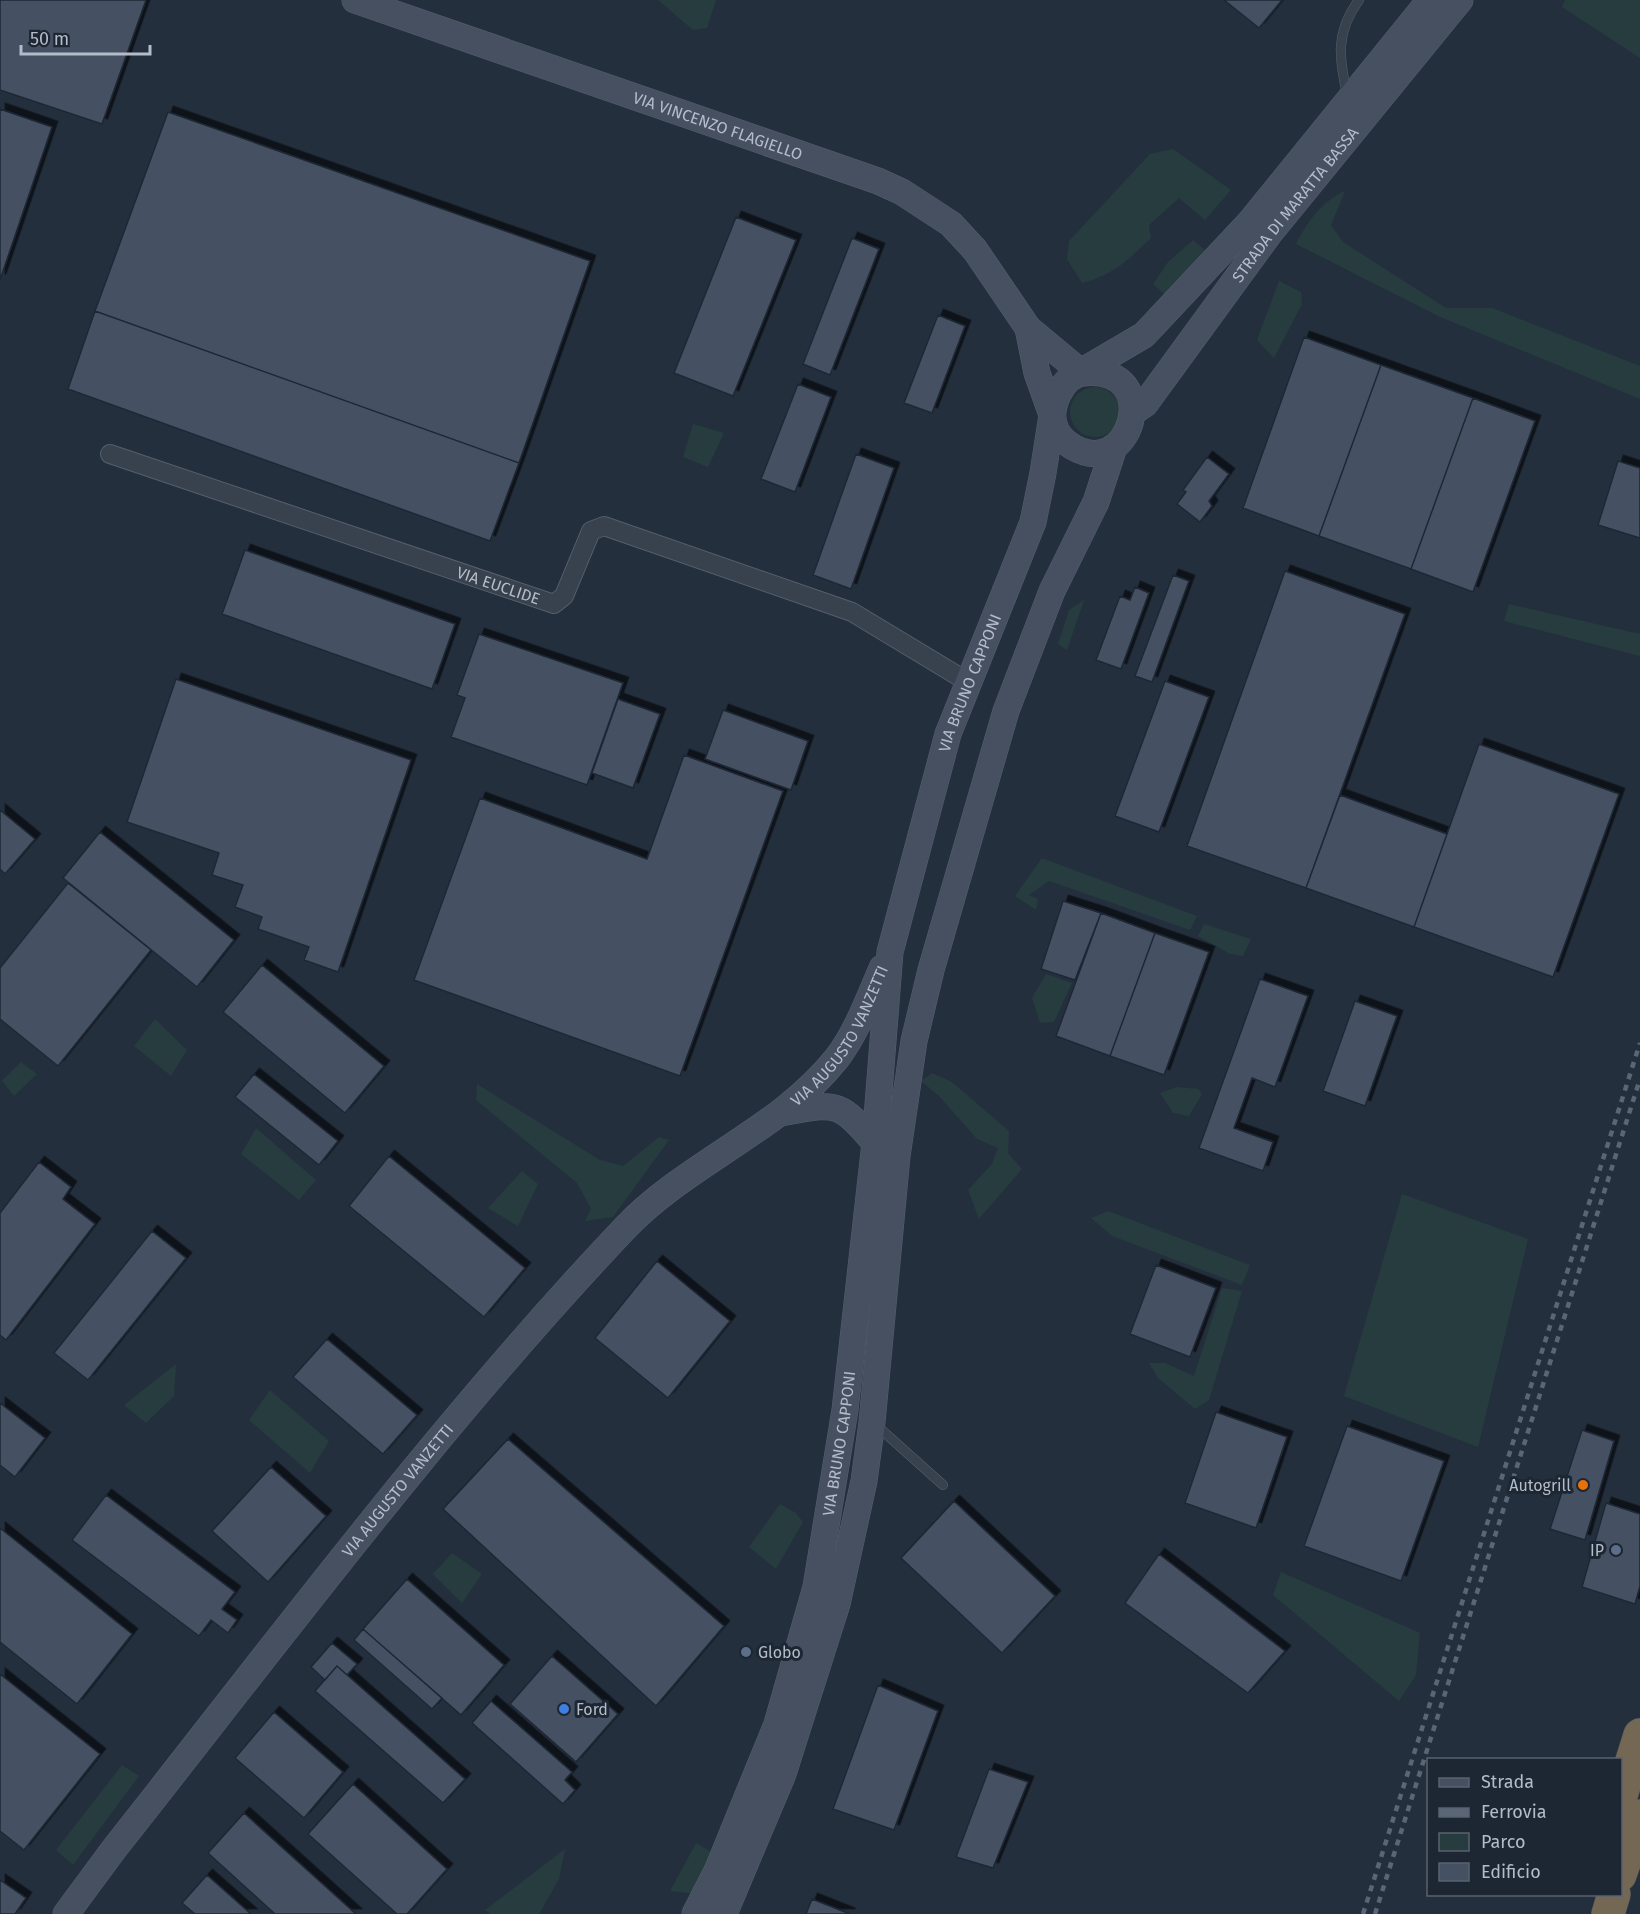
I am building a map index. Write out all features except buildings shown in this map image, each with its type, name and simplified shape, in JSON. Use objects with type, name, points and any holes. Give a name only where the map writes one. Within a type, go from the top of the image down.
[{"type":"highway","points":[[1622,1793],[1640,1735]]},
{"type":"highway","points":[[1622,1869],[1640,1816]]},
{"type":"highway","points":[[1585,1914],[1590,1896]]},
{"type":"highway","points":[[1608,1914],[1613,1896]]},
{"type":"main road","name":"VIA VINCENZO FLAGIELLO","points":[[355,0],[868,177],[902,192],[951,224],[975,250],[1028,328],[1082,373]]},
{"type":"main road","name":"STRADA DI MARATTA BASSA","points":[[1082,373],[1144,335],[1250,222],[1430,0]]},
{"type":"main road","name":"STRADA DI MARATTA BASSA","points":[[1133,412],[1145,404],[1269,234],[1460,0]]},
{"type":"main road","name":"VIA VINCENZO FLAGIELLO","points":[[1028,328],[1037,373],[1052,415]]},
{"type":"main road","points":[[1082,373],[1106,374],[1117,380],[1132,399],[1133,412],[1129,431],[1114,447],[1101,452],[1088,453],[1074,448],[1059,434],[1052,415],[1059,389],[1069,379],[1082,373]]},
{"type":"main road","name":"VIA BRUNO CAPPONI","points":[[695,1914],[717,1871],[777,1724],[816,1587],[845,1410],[875,1143],[890,952],[948,734],[1033,522],[1052,415]]},
{"type":"main road","name":"VIA BRUNO CAPPONI","points":[[724,1914],[783,1774],[837,1604],[864,1481],[872,1422],[897,1156],[914,1041],[932,970],[1006,711],[1052,591],[1096,502],[1114,447]]},
{"type":"main road","points":[[890,952],[900,969],[907,974],[920,976],[932,970]]},
{"type":"main road","name":"VIA AUGUSTO VANZETTI","points":[[66,1914],[114,1849],[491,1377],[628,1225],[690,1173],[780,1113],[812,1086],[839,1056],[861,1017],[890,952]]},
{"type":"main road","name":"VIA AUGUSTO VANZETTI","points":[[780,1113],[826,1106],[841,1109],[854,1118],[875,1143]]},
{"type":"street","name":"VIA EUCLIDE","points":[[110,454],[554,604],[564,596],[591,531],[604,526],[852,612],[968,682]]},
{"type":"lane","points":[[1349,102],[1339,59],[1352,10],[1359,0]]},
{"type":"lane","points":[[872,1422],[943,1485]]},
{"type":"green space","points":[[658,0],[716,0],[707,28],[693,30]]},
{"type":"green space","points":[[1565,0],[1640,0],[1640,58],[1562,7]]},
{"type":"green space","points":[[1173,149],[1231,190],[1205,220],[1179,198],[1149,225],[1151,238],[1127,260],[1112,271],[1082,283],[1067,259],[1069,241],[1150,154]]},
{"type":"green space","points":[[1345,191],[1331,225],[1343,242],[1446,308],[1492,308],[1640,366],[1640,399],[1438,316],[1296,244],[1322,206]]},
{"type":"green space","points":[[1193,240],[1206,251],[1164,294],[1153,284],[1168,262]]},
{"type":"green space","points":[[1279,281],[1301,292],[1302,304],[1274,358],[1257,340]]},
{"type":"green space","points":[[1095,387],[1113,394],[1120,412],[1113,430],[1095,437],[1077,430],[1070,412],[1077,394]]},
{"type":"green space","points":[[693,424],[724,433],[708,467],[683,457]]},
{"type":"green space","points":[[1084,600],[1067,650],[1058,644],[1069,610]]},
{"type":"green space","points":[[1509,604],[1640,634],[1640,656],[1504,621]]},
{"type":"green space","points":[[1042,858],[1197,916],[1190,930],[1049,881],[1029,895],[1038,899],[1036,910],[1015,896]]},
{"type":"green space","points":[[1204,924],[1251,939],[1243,956],[1230,954],[1198,936]]},
{"type":"green space","points":[[1046,974],[1072,983],[1054,1022],[1040,1023],[1032,998]]},
{"type":"green space","points":[[155,1019],[187,1050],[171,1076],[134,1046]]},
{"type":"green space","points":[[21,1062],[37,1074],[14,1096],[2,1081]]},
{"type":"green space","points":[[932,1073],[952,1082],[1009,1131],[1008,1153],[1022,1169],[979,1219],[968,1190],[992,1164],[998,1148],[977,1139],[939,1096],[921,1081]]},
{"type":"green space","points":[[477,1084],[600,1160],[623,1166],[659,1137],[669,1140],[613,1217],[585,1221],[591,1209],[577,1183],[476,1100]]},
{"type":"green space","points":[[1177,1087],[1198,1089],[1202,1094],[1189,1116],[1173,1113],[1160,1093]]},
{"type":"green space","points":[[256,1128],[316,1180],[299,1200],[241,1154]]},
{"type":"green space","points":[[522,1171],[538,1184],[518,1226],[488,1208]]},
{"type":"green space","points":[[1402,1194],[1528,1239],[1478,1447],[1344,1396]]},
{"type":"green space","points":[[1108,1211],[1250,1265],[1242,1285],[1112,1236],[1091,1218]]},
{"type":"green space","points":[[1222,1288],[1242,1291],[1209,1400],[1195,1409],[1158,1378],[1149,1363],[1165,1363],[1194,1376]]},
{"type":"green space","points":[[176,1364],[174,1396],[146,1423],[124,1405]]},
{"type":"green space","points":[[270,1390],[329,1441],[310,1473],[249,1420]]},
{"type":"green space","points":[[780,1504],[796,1513],[803,1522],[776,1569],[749,1547]]},
{"type":"green space","points":[[452,1553],[482,1574],[462,1603],[433,1574]]},
{"type":"green space","points":[[1281,1572],[1420,1633],[1416,1675],[1399,1701],[1273,1595]]},
{"type":"green space","points":[[122,1765],[139,1776],[73,1865],[56,1850]]},
{"type":"green space","points":[[696,1843],[713,1853],[698,1894],[670,1891]]},
{"type":"green space","points":[[565,1849],[559,1879],[539,1914],[491,1914],[485,1910]]},
{"type":"railway","points":[[1363,1914],[1640,1043]]},
{"type":"railway","points":[[1375,1914],[1640,1079]]},
{"type":"place","name":"Autogrill","points":[[1583,1485]]},
{"type":"place","name":"IP","points":[[1616,1550]]},
{"type":"place","name":"Globo","points":[[746,1652]]},
{"type":"place","name":"Ford","points":[[564,1709]]}]
